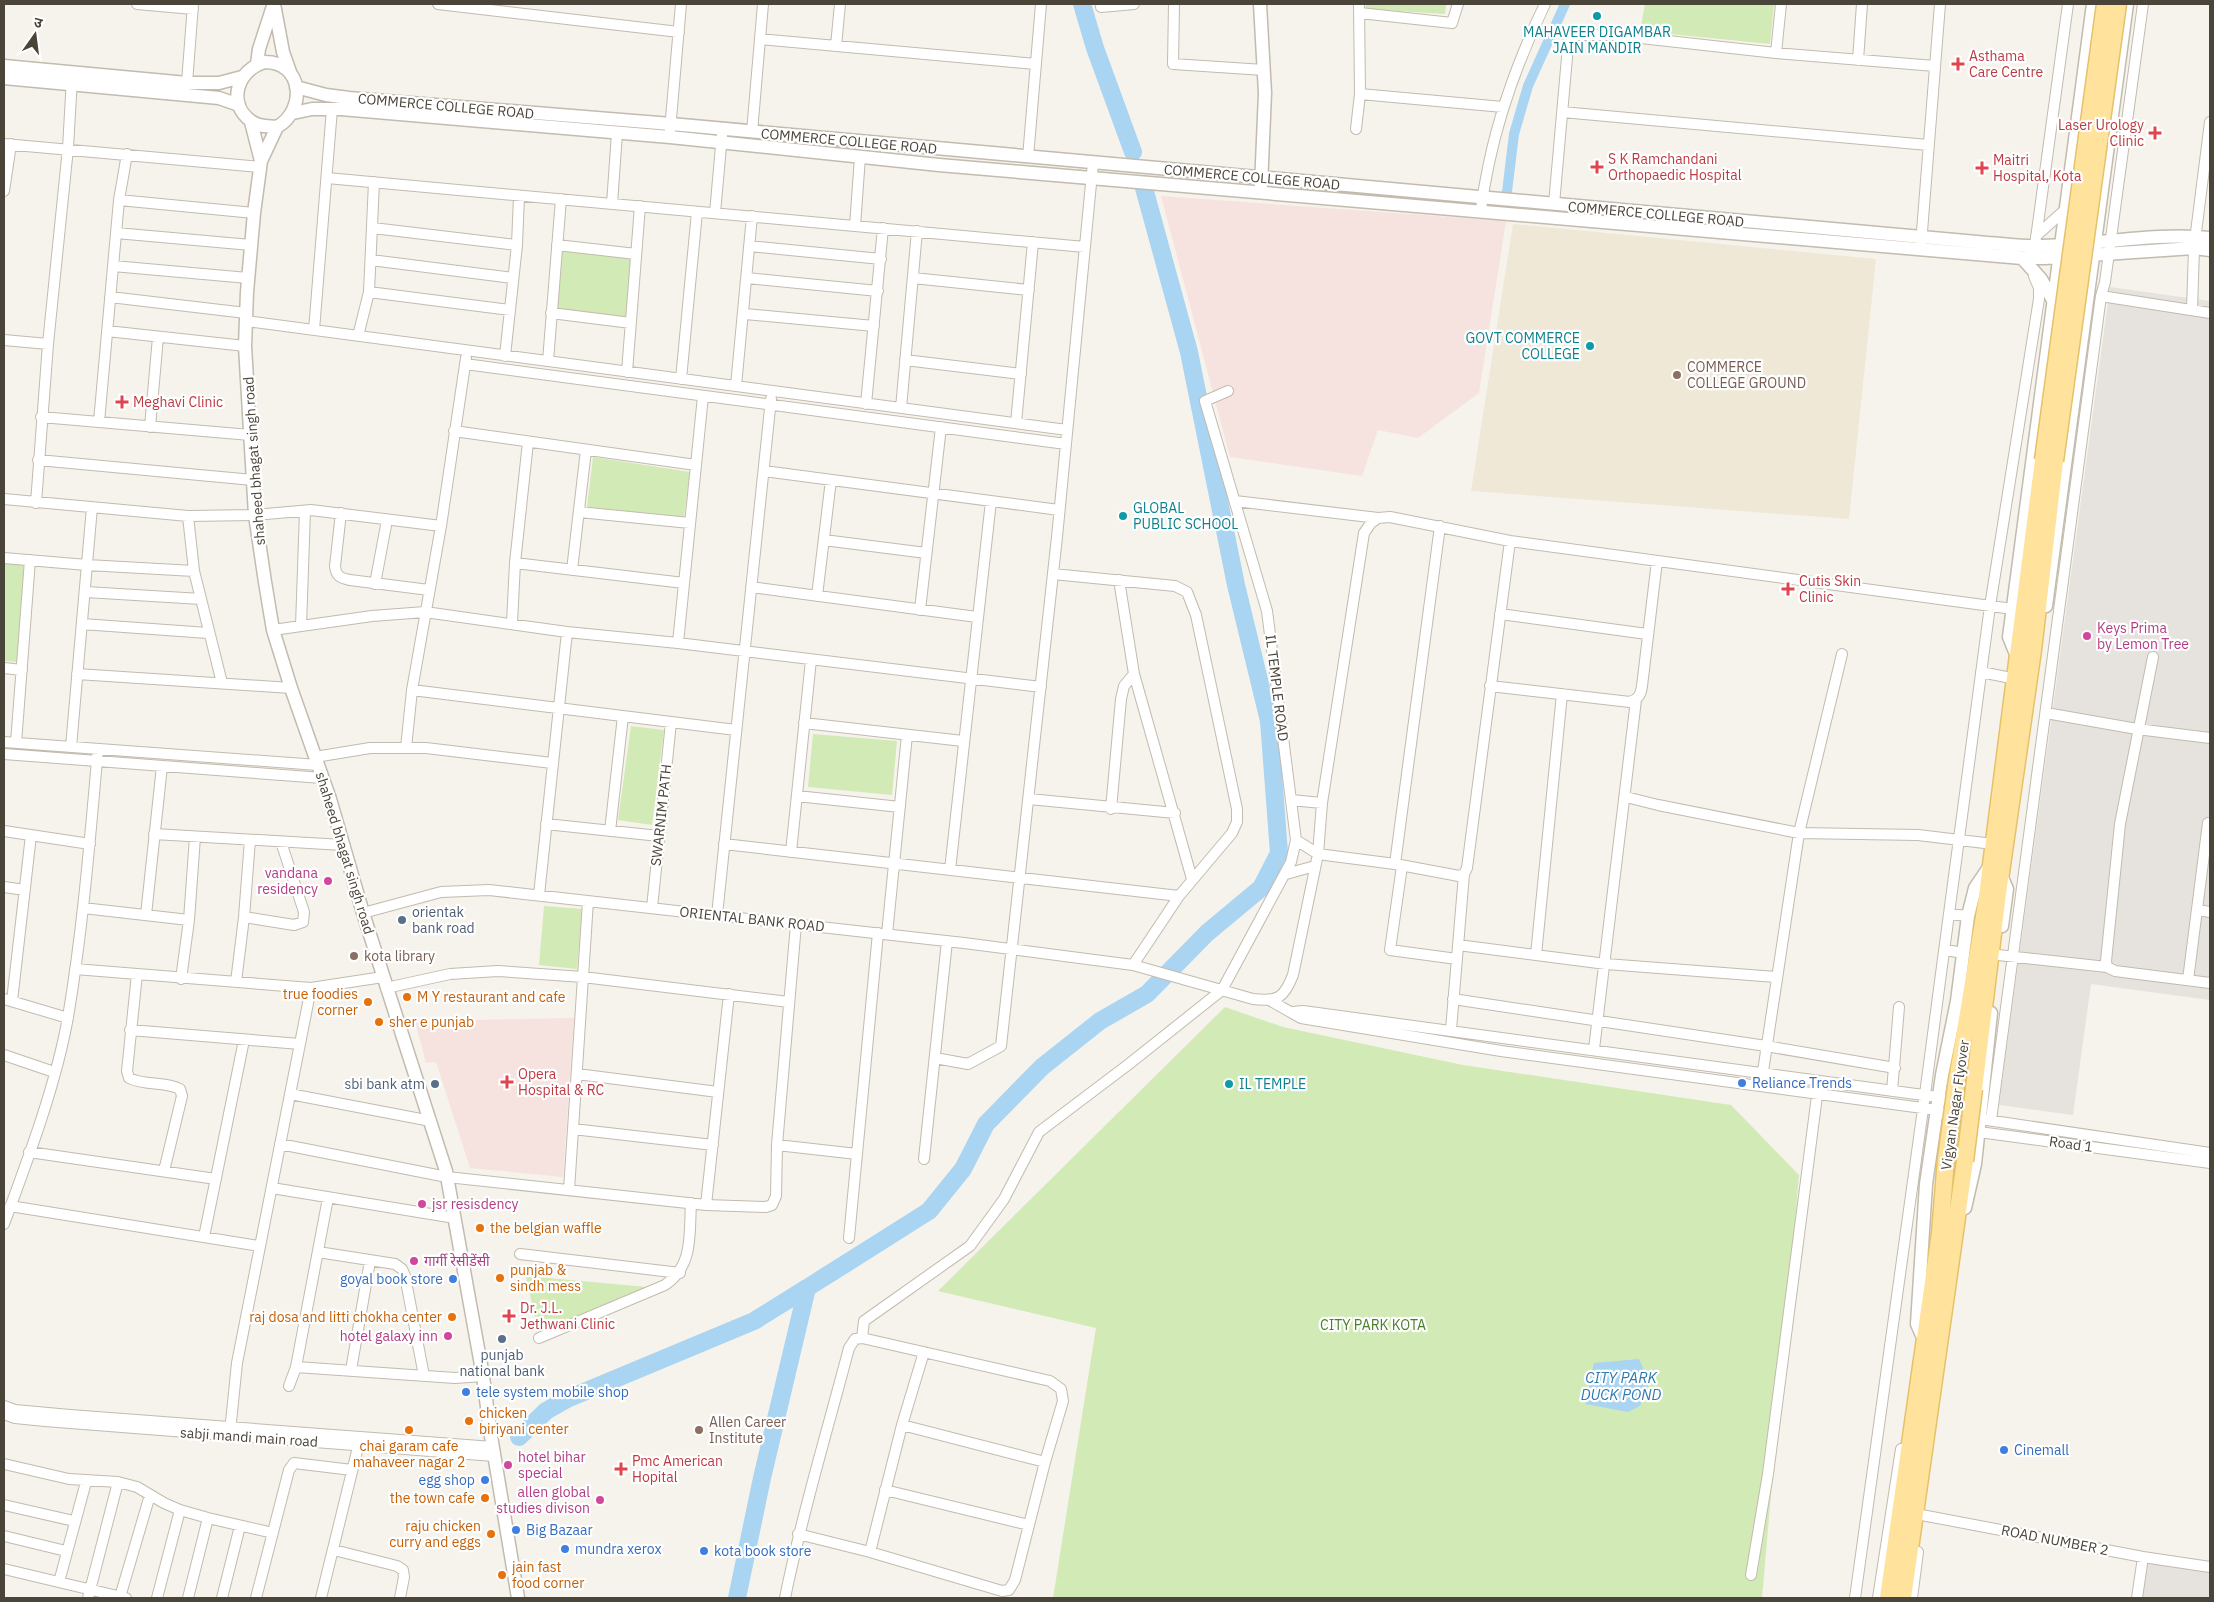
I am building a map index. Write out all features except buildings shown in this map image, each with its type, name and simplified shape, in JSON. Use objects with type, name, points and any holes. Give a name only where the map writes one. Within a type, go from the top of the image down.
[{"type":"main road","points":[[1996,871],[2033,650],[2049,460],[2105,4]]},
{"type":"main road","points":[[1996,871],[1993,844],[2016,679],[2118,4]]},
{"type":"main road","name":"Vigyan Nagar Flyover","points":[[1912,1513],[1916,1405],[1926,1345],[1940,1234],[1946,1159],[1956,1086],[1996,871]]},
{"type":"main road","name":"Vigyan Nagar Flyover","points":[[1912,1513],[1965,1160],[1974,1089],[1990,911]]},
{"type":"main road","points":[[1888,1598],[1898,1578],[1912,1513]]},
{"type":"main road","points":[[1898,1578],[1902,1598]]},
{"type":"street","points":[[137,4],[193,6],[187,83]]},
{"type":"street","points":[[257,64],[259,49],[274,4]]},
{"type":"street","points":[[260,164],[277,127],[285,122],[293,113],[297,102],[295,80],[283,52],[274,4]]},
{"type":"street","points":[[438,4],[678,32]]},
{"type":"street","points":[[670,131],[681,4]]},
{"type":"street","points":[[752,132],[763,4]]},
{"type":"street","points":[[836,46],[840,4]]},
{"type":"street","points":[[1028,157],[1041,4]]},
{"type":"street","points":[[1101,7],[1134,4]]},
{"type":"street","points":[[1174,4],[1174,64],[1264,70]]},
{"type":"street","points":[[1260,4],[1265,93],[1261,193]]},
{"type":"street","points":[[1356,129],[1360,94],[1360,8],[1452,23],[1458,4]]},
{"type":"street","points":[[1481,212],[1482,198],[1497,124],[1522,52],[1545,4]]},
{"type":"street","points":[[1776,53],[1781,4]]},
{"type":"street","points":[[1858,60],[1862,4]]},
{"type":"street","points":[[1921,243],[1940,4]]},
{"type":"street","points":[[1855,1598],[1925,1095],[1981,672],[1993,607],[2039,299],[2039,288],[2032,256],[2068,4]]},
{"type":"street","points":[[2019,661],[2009,637],[2011,609],[2093,4]]},
{"type":"street","points":[[2033,650],[2042,638],[2127,4]]},
{"type":"street","points":[[1940,1333],[1950,1314],[1960,1235],[1983,1124],[2013,957],[2101,296],[2105,282],[2143,4]]},
{"type":"street","points":[[1554,204],[1569,35],[1614,35],[1776,53],[1934,66]]},
{"type":"street","points":[[760,39],[1036,64]]},
{"type":"street","points":[[4,78],[72,78],[219,83],[242,77],[257,64],[272,62],[290,72]]},
{"type":"street","points":[[4,66],[72,78],[219,98],[238,105]]},
{"type":"street","points":[[242,77],[236,96],[238,105],[251,122],[260,164]]},
{"type":"street","points":[[36,502],[41,417],[68,148],[72,78]]},
{"type":"street","name":"COMMERCE COLLEGE ROAD","points":[[296,87],[326,95],[350,98],[670,131],[722,129],[1554,204],[2032,256]]},
{"type":"street","points":[[1360,94],[1503,107]]},
{"type":"street","points":[[293,113],[312,109],[332,109],[617,133],[670,131],[721,143],[860,157],[1481,212],[1921,243],[2032,256],[2095,241],[2110,240],[2195,242],[2210,250]]},
{"type":"street","points":[[314,330],[332,109]]},
{"type":"street","points":[[1562,112],[1928,144]]},
{"type":"street","points":[[251,122],[277,127]]},
{"type":"street","points":[[2192,310],[2195,242],[2207,166],[2210,122]]},
{"type":"street","points":[[715,213],[722,129]]},
{"type":"street","points":[[612,204],[617,133]]},
{"type":"street","points":[[4,191],[7,144],[260,164]]},
{"type":"street","points":[[99,422],[119,200],[127,154]]},
{"type":"street","points":[[855,226],[860,157]]},
{"type":"street","points":[[935,1058],[968,1064],[1001,1046],[1053,574],[1093,163]]},
{"type":"street","name":"shaheed bhagat singh road","points":[[260,164],[248,278],[245,346],[255,515],[273,630],[322,778],[447,1177],[483,1376],[493,1451],[518,1598]]},
{"type":"street","points":[[327,178],[1085,246]]},
{"type":"street","points":[[358,336],[369,292],[374,182]]},
{"type":"street","points":[[506,356],[517,245],[519,196]]},
{"type":"street","points":[[548,361],[561,199]]},
{"type":"street","points":[[119,200],[254,212]]},
{"type":"street","points":[[627,372],[640,206]]},
{"type":"street","points":[[2100,206],[2115,207]]},
{"type":"street","points":[[2032,256],[2066,209]]},
{"type":"street","points":[[681,379],[697,212]]},
{"type":"street","points":[[736,386],[745,314],[752,216]]},
{"type":"street","points":[[373,228],[517,245]]},
{"type":"street","points":[[866,404],[883,228]]},
{"type":"street","points":[[900,408],[917,231]]},
{"type":"street","points":[[116,232],[251,245]]},
{"type":"street","points":[[2061,250],[2108,254],[2195,242],[2210,238]]},
{"type":"street","points":[[1016,424],[1033,242]]},
{"type":"street","points":[[557,245],[636,254]]},
{"type":"street","points":[[749,246],[881,259]]},
{"type":"street","points":[[2032,256],[2054,302]]},
{"type":"street","points":[[371,260],[513,278]]},
{"type":"street","points":[[113,266],[248,278]]},
{"type":"street","points":[[747,278],[878,291]]},
{"type":"street","points":[[913,278],[1029,290]]},
{"type":"street","points":[[369,292],[510,310]]},
{"type":"street","points":[[2101,296],[2210,313]]},
{"type":"street","points":[[110,297],[246,317],[314,330],[1067,430]]},
{"type":"street","points":[[552,313],[631,322]]},
{"type":"street","points":[[745,314],[874,326]]},
{"type":"street","points":[[107,331],[245,346]]},
{"type":"street","points":[[150,426],[158,337]]},
{"type":"street","points":[[4,340],[48,344]]},
{"type":"street","points":[[406,748],[412,690],[441,526],[467,351]]},
{"type":"street","points":[[905,360],[1021,374]]},
{"type":"street","points":[[465,364],[1066,444]]},
{"type":"street","points":[[717,915],[772,391]]},
{"type":"street","name":"IL TEMPLE ROAD","points":[[1222,990],[1286,874],[1294,854],[1296,840],[1267,611],[1205,400],[1228,391]]},
{"type":"street","points":[[678,643],[703,396]]},
{"type":"street","points":[[41,417],[250,436]]},
{"type":"street","points":[[920,610],[941,427]]},
{"type":"street","points":[[454,432],[696,465]]},
{"type":"street","points":[[512,623],[515,563],[528,442]]},
{"type":"street","points":[[572,570],[586,450]]},
{"type":"street","points":[[38,460],[253,480]]},
{"type":"street","points":[[764,470],[1059,510]]},
{"type":"street","points":[[817,596],[831,480]]},
{"type":"street","points":[[4,499],[188,516],[255,515],[305,510],[441,526]]},
{"type":"street","points":[[950,870],[991,501]]},
{"type":"street","points":[[1235,501],[1378,518],[1390,517],[1510,541],[2011,609]]},
{"type":"street","points":[[71,747],[92,508]]},
{"type":"street","points":[[301,626],[305,510]]},
{"type":"street","points":[[579,512],[690,523]]},
{"type":"street","points":[[341,514],[335,572],[342,578],[429,590]]},
{"type":"street","points":[[188,516],[194,571],[222,683]]},
{"type":"street","points":[[1270,1001],[1286,991],[1293,975],[1318,854],[1322,803],[1364,533],[1371,523],[1378,518]]},
{"type":"street","points":[[375,584],[387,520]]},
{"type":"street","points":[[1440,526],[1398,865],[1390,950],[1457,959]]},
{"type":"street","points":[[824,540],[926,553]]},
{"type":"street","points":[[1451,1030],[1464,874],[1467,868],[1510,541]]},
{"type":"street","points":[[4,558],[194,571]]},
{"type":"street","points":[[16,743],[30,560]]},
{"type":"street","points":[[1490,686],[1630,702],[1636,700],[1641,694],[1657,561]]},
{"type":"street","points":[[515,563],[684,583]]},
{"type":"street","points":[[1053,574],[1175,586],[1187,592],[1196,615],[1237,809],[1237,822],[1232,833],[1192,879],[1180,896],[1137,966]]},
{"type":"street","points":[[1119,580],[1134,674],[1175,813],[1192,879]]},
{"type":"street","points":[[751,587],[977,617]]},
{"type":"street","points":[[86,592],[200,600]]},
{"type":"street","points":[[273,630],[372,616],[425,612],[567,632],[678,643],[1041,687]]},
{"type":"street","points":[[1500,614],[1647,634]]},
{"type":"street","points":[[82,624],[208,633]]},
{"type":"street","points":[[538,895],[567,632]]},
{"type":"street","points":[[1761,1086],[1798,833],[1842,654]]},
{"type":"street","points":[[2107,967],[2106,961],[2120,824],[2137,729],[2153,657]]},
{"type":"street","points":[[791,852],[811,660]]},
{"type":"street","points":[[4,668],[22,670]]},
{"type":"street","points":[[1981,672],[2016,679]]},
{"type":"street","points":[[77,674],[291,688]]},
{"type":"street","points":[[1112,809],[1121,699],[1124,686],[1134,674]]},
{"type":"street","points":[[412,690],[736,730]]},
{"type":"street","points":[[1536,955],[1562,694]]},
{"type":"street","points":[[1594,1049],[1606,964],[1606,943],[1626,796],[1636,700]]},
{"type":"street","points":[[2046,713],[2137,729],[2210,738]]},
{"type":"street","points":[[610,831],[623,716]]},
{"type":"street","name":"SWARNIM PATH","points":[[652,908],[671,722]]},
{"type":"street","points":[[804,723],[963,741]]},
{"type":"street","points":[[849,1238],[883,934],[894,864],[907,735]]},
{"type":"street","points":[[4,742],[316,761],[370,748],[426,748],[552,763]]},
{"type":"street","points":[[4,1224],[54,1072],[68,1018],[83,908],[98,749]]},
{"type":"street","points":[[4,754],[322,778]]},
{"type":"street","points":[[146,915],[162,766]]},
{"type":"street","points":[[797,796],[900,807]]},
{"type":"street","points":[[1626,796],[1658,805],[1798,833],[1918,835],[1993,844]]},
{"type":"street","points":[[1029,799],[1112,809],[1175,813]]},
{"type":"street","points":[[1291,800],[1322,803]]},
{"type":"street","points":[[2188,980],[2208,823]]},
{"type":"street","points":[[546,824],[659,836]]},
{"type":"street","points":[[4,832],[90,844]]},
{"type":"street","points":[[154,834],[343,845]]},
{"type":"street","points":[[31,836],[8,1000],[68,1018]]},
{"type":"street","points":[[180,978],[189,920],[194,837]]},
{"type":"street","points":[[236,982],[244,917],[250,840]]},
{"type":"street","points":[[1296,840],[1318,854],[1459,876],[1464,874]]},
{"type":"street","points":[[244,917],[294,925],[303,922],[304,912],[281,842]]},
{"type":"street","points":[[724,844],[1180,896]]},
{"type":"street","points":[[1286,874],[1315,866]]},
{"type":"street","points":[[1926,1345],[1917,1324],[1926,1184],[1964,953],[1968,916],[1975,888],[1996,871],[2007,889],[1998,955],[1983,1124]]},
{"type":"street","points":[[4,887],[24,890]]},
{"type":"street","name":"ORIENTAL BANK ROAD","points":[[363,913],[441,892],[490,890],[1013,949],[1137,966],[1253,999],[1270,1001],[1301,1018],[1501,1051],[1923,1109],[1938,1104]]},
{"type":"street","points":[[569,1190],[588,901]]},
{"type":"street","points":[[83,908],[189,920]]},
{"type":"street","points":[[2197,910],[2210,912]]},
{"type":"street","points":[[1949,914],[1968,916]]},
{"type":"street","points":[[280,1144],[447,1177],[706,1205],[766,1207],[772,1205],[776,1196],[777,1145],[796,924]]},
{"type":"street","points":[[924,1159],[947,941]]},
{"type":"street","points":[[1458,945],[1606,964],[1776,977]]},
{"type":"street","points":[[1944,950],[1964,953]]},
{"type":"street","points":[[1998,955],[2107,967],[2115,971],[2210,983]]},
{"type":"street","points":[[75,969],[311,988],[385,983],[450,974],[498,971],[583,977],[789,1002]]},
{"type":"street","points":[[137,974],[127,1071],[130,1078],[137,1082],[170,1084],[180,1089],[182,1096],[164,1171]]},
{"type":"street","points":[[4,1406],[15,1410],[230,1431],[234,1381],[311,988]]},
{"type":"street","points":[[862,1338],[864,1321],[970,1246],[1004,1199],[1039,1132],[1222,990]]},
{"type":"street","points":[[706,1205],[729,994]]},
{"type":"street","points":[[1453,999],[1766,1046],[1895,1068]]},
{"type":"street","points":[[1892,1091],[1899,1007]]},
{"type":"street","points":[[1293,1012],[1303,1011],[1451,1030],[1925,1095],[1938,1104]]},
{"type":"street","points":[[130,1030],[300,1044]]},
{"type":"street","points":[[204,1237],[244,1040]]},
{"type":"street","points":[[4,1055],[54,1072]]},
{"type":"street","points":[[577,1074],[718,1092]]},
{"type":"street","points":[[1751,1575],[1768,1474],[1819,1080]]},
{"type":"street","points":[[290,1094],[431,1121]]},
{"type":"street","name":"Road 1","points":[[1938,1104],[1983,1124],[2210,1163]]},
{"type":"street","name":"Road 1","points":[[1983,1124],[2210,1154]]},
{"type":"street","points":[[573,1129],[713,1145]]},
{"type":"street","points":[[777,1145],[857,1154]]},
{"type":"street","points":[[29,1152],[216,1179]]},
{"type":"street","points":[[272,1188],[455,1218]]},
{"type":"street","points":[[289,1386],[296,1367],[328,1198]]},
{"type":"street","points":[[539,1338],[665,1285],[680,1272],[685,1263],[688,1250],[691,1203]]},
{"type":"street","points":[[10,1206],[259,1246]]},
{"type":"street","points":[[318,1252],[395,1264],[402,1269],[405,1276],[424,1376]]},
{"type":"street","points":[[520,1254],[680,1272]]},
{"type":"street","points":[[351,1370],[370,1261]]},
{"type":"street","points":[[784,1598],[798,1534],[849,1348],[854,1339],[862,1338],[1050,1382],[1060,1389],[1063,1401],[1045,1462],[1015,1580],[1009,1590],[1002,1591],[870,1552],[798,1534]]},
{"type":"street","points":[[870,1552],[902,1425],[924,1352]]},
{"type":"street","points":[[296,1367],[455,1378],[483,1376]]},
{"type":"street","points":[[1878,1598],[1907,1414],[1916,1405]]},
{"type":"street","name":"sabji mandi main road","points":[[4,1414],[15,1418],[230,1431],[493,1451]]},
{"type":"street","points":[[902,1425],[1045,1462]]},
{"type":"street","points":[[321,1598],[359,1441]]},
{"type":"street","points":[[256,1598],[289,1470],[294,1463],[303,1462],[352,1470]]},
{"type":"street","points":[[4,1464],[69,1480],[118,1482],[137,1487],[180,1510],[273,1533]]},
{"type":"street","points":[[59,1582],[86,1482]]},
{"type":"street","points":[[89,1594],[118,1482]]},
{"type":"street","points":[[885,1490],[1029,1525]]},
{"type":"street","points":[[4,1569],[59,1582],[89,1594],[123,1598],[150,1495]]},
{"type":"street","points":[[4,1505],[74,1521]]},
{"type":"street","points":[[157,1598],[180,1510]]},
{"type":"street","points":[[1912,1513],[1912,1598]]},
{"type":"street","name":"ROAD NUMBER 2","points":[[1912,1513],[2142,1557],[2210,1567]]},
{"type":"street","points":[[188,1598],[208,1518]]},
{"type":"street","points":[[222,1598],[240,1526]]},
{"type":"street","points":[[4,1536],[66,1551]]},
{"type":"street","points":[[334,1550],[397,1566],[403,1570],[404,1577],[400,1598]]},
{"type":"street","points":[[2137,1598],[2142,1557]]},
{"type":"shaded area","points":[[1161,196],[1506,221],[1479,393],[1418,438],[1378,430],[1362,476],[1230,457]]},
{"type":"shaded area","name":"COMMERCE COLLEGE GROUND","points":[[1513,224],[1876,259],[1849,519],[1471,491]]},
{"type":"shaded area","points":[[2110,287],[2210,301],[2210,1000],[2091,984],[2073,1115],[1999,1105]]},
{"type":"shaded area","points":[[574,1018],[563,1177],[470,1168],[436,1062],[426,1063],[415,1021]]},
{"type":"shaded area","points":[[2143,1557],[2210,1567],[2210,1598],[2138,1598]]},
{"type":"green space","points":[[1366,4],[1446,4],[1445,14],[1366,9]]},
{"type":"green space","points":[[1645,4],[1774,4],[1770,44],[1640,31]]},
{"type":"green space","points":[[562,251],[632,258],[627,317],[557,311]]},
{"type":"green space","points":[[593,457],[690,472],[684,517],[587,507]]},
{"type":"green space","points":[[4,563],[24,564],[17,662],[4,661]]},
{"type":"green space","points":[[631,726],[664,730],[652,825],[618,820]]},
{"type":"green space","points":[[813,734],[897,741],[892,795],[808,787]]},
{"type":"green space","points":[[544,906],[582,909],[577,969],[539,965]]},
{"type":"green space","name":"CITY PARK KOTA","points":[[1225,1007],[1283,1027],[1463,1065],[1731,1105],[1799,1175],[1762,1598],[1053,1598],[1096,1328],[938,1291]]},
{"type":"green space","points":[[526,1276],[647,1287],[538,1332]]},
{"type":"water","name":"CITY PARK DUCK POND","points":[[1639,1359],[1649,1382],[1640,1406],[1628,1412],[1585,1404],[1594,1363]]},
{"type":"waterway","points":[[1082,4],[1095,48],[1133,152]]},
{"type":"waterway","points":[[1506,200],[1514,134],[1528,86],[1565,4]]},
{"type":"waterway","points":[[737,1598],[762,1478],[807,1288],[929,1211],[963,1169],[986,1124],[1042,1067],[1100,1021],[1147,994],[1207,933],[1261,888],[1279,853],[1269,721],[1236,585],[1189,352],[1144,188]]},
{"type":"waterway","points":[[519,1437],[546,1411],[567,1399],[754,1321],[807,1288]]},
{"type":"place","name":"MAHAVEER DIGAMBAR JAIN MANDIR","points":[[1597,16]]},
{"type":"place","name":"Asthama Care Centre","points":[[1958,64]]},
{"type":"place","name":"Laser Urology Clinic","points":[[2155,133]]},
{"type":"place","name":"S K Ramchandani Orthopaedic Hospital","points":[[1597,167]]},
{"type":"place","name":"Maitri Hospital, Kota","points":[[1982,168]]},
{"type":"place","name":"GOVT COMMERCE COLLEGE","points":[[1590,346]]},
{"type":"place","name":"COMMERCE COLLEGE GROUND","points":[[1677,375]]},
{"type":"place","name":"Meghavi Clinic","points":[[122,402]]},
{"type":"place","name":"GLOBAL PUBLIC SCHOOL","points":[[1123,516]]},
{"type":"place","name":"Cutis Skin Clinic","points":[[1788,589]]},
{"type":"place","name":"Keys Prima by Lemon Tree","points":[[2087,636]]},
{"type":"place","name":"vandana residency","points":[[328,881]]},
{"type":"place","name":"orientak bank road","points":[[402,920]]},
{"type":"place","name":"kota library","points":[[354,956]]},
{"type":"place","name":"M Y restaurant and cafe","points":[[407,997]]},
{"type":"place","name":"true foodies corner","points":[[368,1002]]},
{"type":"place","name":"sher e punjab","points":[[379,1022]]},
{"type":"place","name":"Opera Hospital & RC","points":[[507,1082]]},
{"type":"place","name":"Reliance Trends","points":[[1742,1083]]},
{"type":"place","name":"sbi bank atm","points":[[435,1084]]},
{"type":"place","name":"IL TEMPLE","points":[[1229,1084]]},
{"type":"place","name":"jsr resisdency","points":[[422,1204]]},
{"type":"place","name":"the belgian waffle","points":[[480,1228]]},
{"type":"place","name":"गार्गी रेसीडेंसी","points":[[414,1261]]},
{"type":"place","name":"punjab & sindh mess","points":[[500,1278]]},
{"type":"place","name":"goyal book store","points":[[453,1279]]},
{"type":"place","name":"Dr. J.L. Jethwani Clinic","points":[[509,1316]]},
{"type":"place","name":"raj dosa and litti chokha center","points":[[452,1317]]},
{"type":"place","name":"hotel galaxy inn","points":[[448,1336]]},
{"type":"place","name":"punjab national bank","points":[[502,1339]]},
{"type":"place","name":"tele system mobile shop","points":[[466,1392]]},
{"type":"place","name":"chicken biriyani center","points":[[469,1421]]},
{"type":"place","name":"chai garam cafe mahaveer nagar 2","points":[[409,1430]]},
{"type":"place","name":"Allen Career Institute","points":[[699,1430]]},
{"type":"place","name":"Cinemall","points":[[2004,1450]]},
{"type":"place","name":"hotel bihar special","points":[[508,1465]]},
{"type":"place","name":"Pmc American Hopital","points":[[621,1469]]},
{"type":"place","name":"egg shop","points":[[485,1480]]},
{"type":"place","name":"the town cafe","points":[[485,1498]]},
{"type":"place","name":"allen global studies divison","points":[[600,1500]]},
{"type":"place","name":"Big Bazaar","points":[[516,1530]]},
{"type":"place","name":"raju chicken curry and eggs","points":[[491,1534]]},
{"type":"place","name":"mundra xerox","points":[[565,1549]]},
{"type":"place","name":"kota book store","points":[[704,1551]]},
{"type":"place","name":"jain fast food corner","points":[[502,1575]]}]
